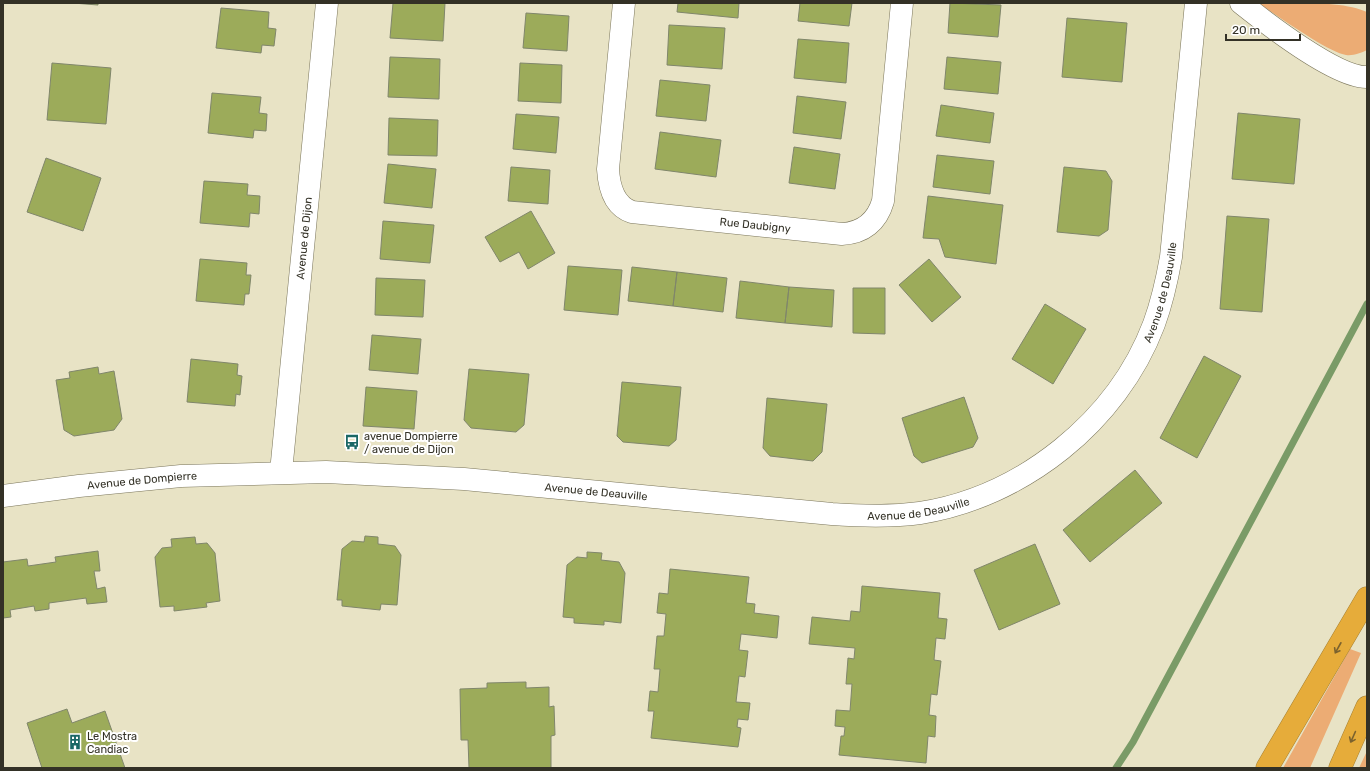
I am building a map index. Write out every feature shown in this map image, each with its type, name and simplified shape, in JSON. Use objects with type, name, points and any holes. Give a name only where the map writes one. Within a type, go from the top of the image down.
[{"type":"highway","points":[[1267,768],[1367,598]]},
{"type":"highway","points":[[1340,768],[1367,707]]},
{"type":"street","name":"Avenue de Dijon","points":[[282,472],[327,3]]},
{"type":"street","name":"Rue Daubigny","points":[[624,3],[608,169],[611,187],[622,207],[632,212],[842,234],[852,233],[869,225],[881,211],[902,3]]},
{"type":"street","name":"Avenue de Deauville","points":[[282,472],[368,474],[464,479],[858,516],[900,515],[938,509],[973,498],[1010,483],[1064,447],[1097,417],[1132,368],[1153,325],[1166,282],[1171,257],[1196,3]]},
{"type":"street","points":[[1241,3],[1266,23],[1330,66],[1359,77],[1367,77]]},
{"type":"street","name":"Avenue de Dompierre","points":[[3,496],[181,476],[282,472]]},
{"type":"shaded area","points":[[1258,3],[1329,4],[1356,8],[1367,12],[1367,50],[1351,55],[1338,53],[1315,41]]},
{"type":"shaded area","points":[[1350,649],[1361,653],[1310,768],[1283,768]]},
{"type":"shaded area","points":[[1367,751],[1367,768],[1359,768]]},
{"type":"building","points":[[73,3],[98,3],[98,5]]},
{"type":"building","points":[[393,3],[445,3],[443,41],[390,38]]},
{"type":"building","points":[[678,3],[739,3],[738,18],[677,12]]},
{"type":"building","points":[[800,3],[852,3],[849,26],[798,21]]},
{"type":"building","points":[[950,3],[1001,5],[998,37],[948,33]]},
{"type":"building","points":[[221,8],[269,12],[268,28],[276,29],[274,46],[262,45],[261,53],[216,48]]},
{"type":"building","points":[[526,13],[569,16],[567,51],[523,48]]},
{"type":"building","points":[[1067,18],[1127,23],[1122,82],[1062,77]]},
{"type":"building","points":[[669,25],[725,28],[722,69],[667,65]]},
{"type":"building","points":[[798,39],[849,43],[846,83],[794,78]]},
{"type":"building","points":[[390,57],[440,59],[439,99],[388,97]]},
{"type":"building","points":[[947,57],[1001,62],[998,94],[944,89]]},
{"type":"building","points":[[52,63],[111,68],[106,124],[47,120]]},
{"type":"building","points":[[520,63],[562,65],[561,103],[518,101]]},
{"type":"building","points":[[660,80],[710,85],[706,121],[656,116]]},
{"type":"building","points":[[212,93],[261,97],[259,113],[267,114],[266,131],[254,130],[253,138],[208,133]]},
{"type":"building","points":[[797,96],[846,102],[841,139],[793,133]]},
{"type":"building","points":[[941,105],[994,113],[990,143],[936,136]]},
{"type":"building","points":[[1238,113],[1300,119],[1294,184],[1232,179]]},
{"type":"building","points":[[516,114],[559,117],[556,153],[513,149]]},
{"type":"building","points":[[389,118],[438,120],[437,156],[388,155]]},
{"type":"building","points":[[660,132],[721,140],[716,177],[655,169]]},
{"type":"building","points":[[794,147],[840,154],[835,189],[789,183]]},
{"type":"building","points":[[937,155],[994,161],[990,194],[933,187]]},
{"type":"building","points":[[46,158],[101,178],[83,231],[27,212]]},
{"type":"building","points":[[388,164],[436,169],[432,208],[384,203]]},
{"type":"building","points":[[511,167],[550,170],[548,204],[508,201]]},
{"type":"building","points":[[1064,167],[1106,171],[1112,181],[1108,230],[1099,236],[1057,232]]},
{"type":"building","points":[[204,181],[248,184],[247,195],[260,196],[259,214],[250,213],[249,227],[200,223]]},
{"type":"building","points":[[928,196],[1003,205],[996,264],[945,257],[939,239],[923,238]]},
{"type":"building","points":[[531,211],[555,253],[528,269],[519,252],[500,262],[485,237]]},
{"type":"building","points":[[1227,216],[1269,219],[1262,312],[1220,309]]},
{"type":"building","points":[[383,221],[434,225],[430,263],[380,259]]},
{"type":"building","points":[[200,259],[247,263],[246,275],[251,275],[249,294],[245,294],[244,305],[196,301]]},
{"type":"building","points":[[929,259],[961,297],[932,322],[899,285]]},
{"type":"building","points":[[568,266],[622,270],[618,315],[564,310]]},
{"type":"building","points":[[632,267],[677,272],[673,306],[628,301]]},
{"type":"building","points":[[677,272],[727,278],[723,312],[673,306]]},
{"type":"building","points":[[376,278],[425,280],[423,317],[375,315]]},
{"type":"building","points":[[740,281],[789,287],[785,323],[736,318]]},
{"type":"building","points":[[789,287],[834,290],[832,327],[785,323]]},
{"type":"building","points":[[853,288],[885,288],[885,334],[853,333]]},
{"type":"building","points":[[1045,304],[1086,329],[1053,384],[1012,359]]},
{"type":"building","points":[[372,335],[421,339],[418,374],[369,370]]},
{"type":"building","points":[[1204,356],[1241,376],[1197,458],[1160,438]]},
{"type":"building","points":[[191,359],[238,364],[237,375],[242,376],[240,395],[236,394],[235,406],[187,402]]},
{"type":"building","points":[[98,367],[99,374],[114,371],[122,419],[114,430],[74,436],[64,430],[56,380],[70,378],[69,372]]},
{"type":"building","points":[[469,369],[529,374],[524,425],[516,432],[471,428],[464,420]]},
{"type":"building","points":[[622,382],[681,387],[676,440],[669,446],[623,442],[617,436]]},
{"type":"building","points":[[366,387],[417,391],[414,429],[363,426]]},
{"type":"building","points":[[964,397],[978,438],[973,447],[922,463],[914,456],[902,418]]},
{"type":"building","points":[[767,398],[827,404],[822,452],[813,461],[770,456],[763,448]]},
{"type":"building","points":[[1135,470],[1162,503],[1090,562],[1063,530]]},
{"type":"building","points":[[365,536],[378,537],[378,544],[395,546],[401,555],[397,605],[381,604],[380,610],[342,606],[342,600],[337,600],[342,549],[352,541],[364,542]]},
{"type":"building","points":[[195,537],[196,544],[207,543],[215,553],[220,601],[206,603],[207,607],[174,611],[174,606],[160,607],[155,557],[162,548],[172,547],[171,539]]},
{"type":"building","points":[[1035,544],[1060,604],[999,630],[974,570]]},
{"type":"building","points":[[98,551],[100,571],[94,571],[97,589],[105,587],[107,602],[87,604],[86,598],[49,603],[49,609],[35,611],[34,606],[10,610],[11,617],[3,618],[3,562],[27,559],[28,566],[56,562],[55,557]]},
{"type":"building","points":[[587,552],[602,553],[601,560],[619,562],[625,573],[621,623],[604,621],[604,625],[574,623],[574,618],[563,617],[567,565],[577,557],[587,558]]},
{"type":"building","points":[[670,569],[749,577],[746,603],[755,604],[754,613],[779,616],[777,638],[741,634],[739,650],[748,651],[745,677],[739,676],[736,702],[750,703],[748,720],[738,719],[737,727],[741,728],[738,747],[651,738],[654,711],[648,711],[650,691],[658,692],[660,669],[654,669],[657,636],[664,636],[666,614],[657,613],[659,593],[668,594]]},
{"type":"building","points":[[862,586],[940,593],[938,618],[947,619],[945,639],[936,638],[934,660],[941,661],[937,695],[931,694],[929,715],[936,716],[935,737],[928,736],[926,763],[839,755],[841,736],[844,736],[845,727],[835,726],[836,710],[850,711],[852,684],[846,684],[848,658],[854,659],[855,648],[809,644],[812,617],[850,621],[851,611],[860,612]]},
{"type":"building","points":[[526,682],[526,688],[549,687],[549,707],[554,706],[555,735],[551,736],[551,768],[469,768],[468,740],[461,740],[460,689],[487,688],[487,683]]},
{"type":"building","name":"Le Mostra Candiac","points":[[67,709],[72,723],[105,711],[125,768],[42,768],[27,723]]},
{"type":"waterway","points":[[1116,768],[1133,742],[1367,304]]},
{"type":"place","name":"avenue Dompierre / avenue de Dijon","points":[[352,442]]},
{"type":"place","name":"Le Mostra Candiac","points":[[75,742]]}]
